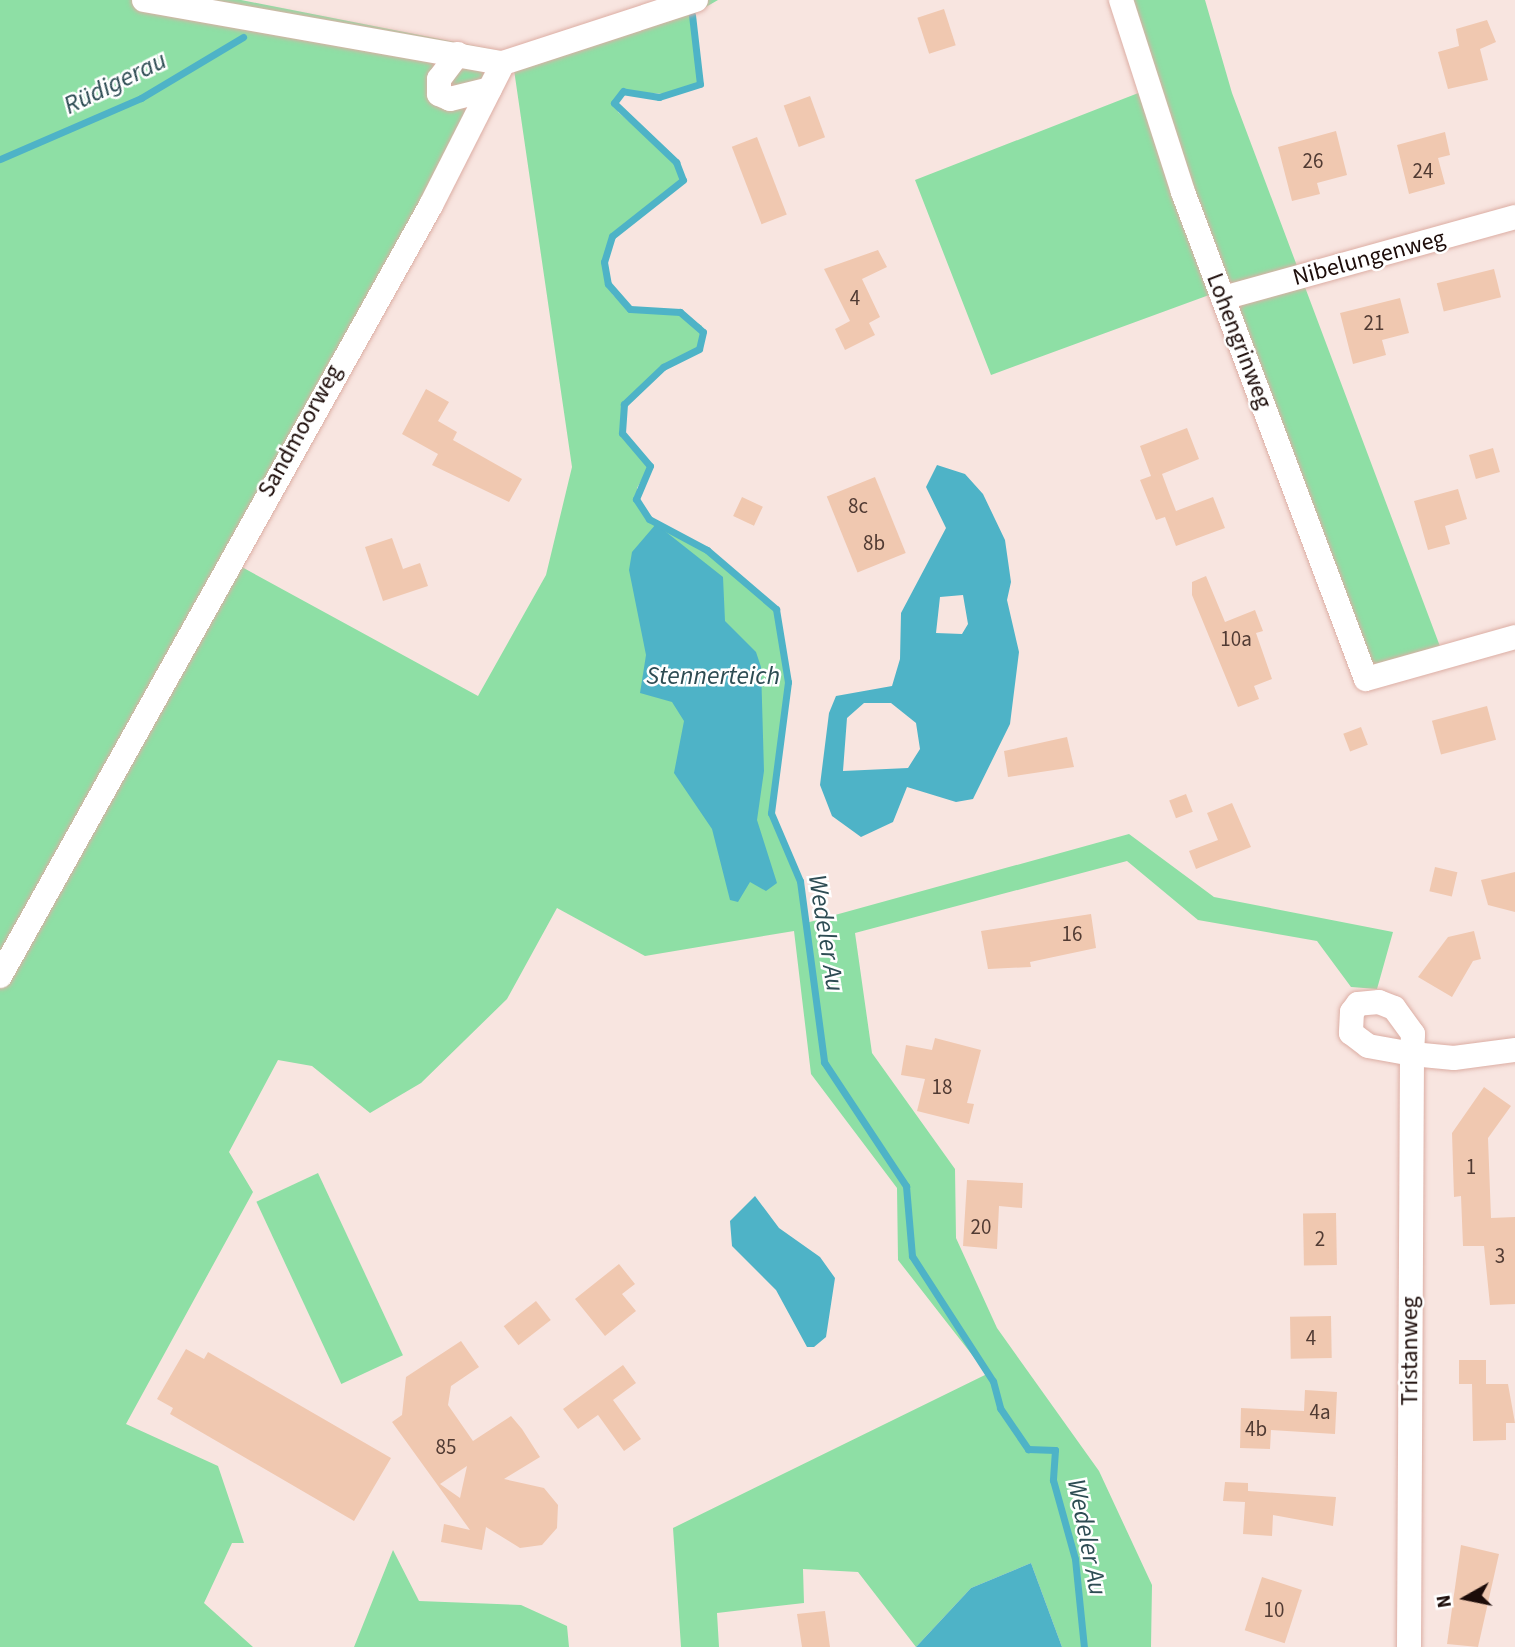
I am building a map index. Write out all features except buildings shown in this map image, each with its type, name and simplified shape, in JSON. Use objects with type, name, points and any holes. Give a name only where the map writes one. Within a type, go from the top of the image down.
[{"type":"street","points":[[144,0],[503,62],[689,3]]},
{"type":"street","name":"Lohengrinweg","points":[[1121,0],[1223,298],[1366,679],[1515,637]]},
{"type":"street","points":[[458,54],[439,79],[439,94],[450,99],[490,89]]},
{"type":"street","name":"Sandmoorweg","points":[[0,976],[503,62]]},
{"type":"street","name":"Nibelungenweg","points":[[1223,298],[1515,217]]},
{"type":"street","name":"Tristanweg","points":[[1409,1647],[1412,1054],[1494,1056],[1515,1050]]},
{"type":"green space","points":[[0,0],[241,0],[506,52],[686,0],[718,0],[692,15],[700,84],[677,95],[623,91],[615,98],[618,112],[676,162],[683,180],[613,236],[604,272],[613,295],[630,309],[680,312],[702,326],[699,349],[663,367],[629,397],[622,433],[650,466],[637,488],[642,513],[707,550],[776,609],[788,682],[771,813],[798,874],[806,923],[1129,834],[1214,897],[1393,932],[1377,989],[1351,987],[1317,941],[1198,920],[1127,861],[855,933],[872,1053],[955,1169],[956,1238],[997,1328],[1099,1471],[1152,1585],[1151,1647],[1062,1647],[1031,1563],[971,1588],[916,1647],[858,1572],[803,1569],[804,1603],[717,1613],[719,1647],[681,1647],[673,1528],[987,1374],[898,1260],[897,1188],[811,1074],[794,931],[645,956],[557,908],[507,999],[421,1083],[370,1113],[312,1066],[278,1060],[229,1152],[253,1192],[126,1424],[218,1466],[244,1543],[232,1543],[204,1603],[253,1647],[0,1647]],"holes":[[[513,63],[572,467],[546,575],[478,696],[229,560]]]},
{"type":"green space","points":[[1121,0],[1205,0],[1232,93],[1444,657],[1366,679],[1220,291],[991,375],[915,180],[1146,90]]},
{"type":"green space","points":[[318,1173],[403,1355],[341,1384],[256,1202]]},
{"type":"green space","points":[[393,1550],[419,1601],[521,1605],[567,1626],[569,1647],[354,1647]]},
{"type":"water","points":[[937,465],[965,474],[983,494],[1005,540],[1011,582],[1007,600],[1019,652],[1010,724],[973,799],[956,802],[907,787],[893,822],[861,837],[832,816],[820,785],[829,713],[836,696],[892,686],[900,659],[901,613],[946,528],[926,487]],"holes":[[[963,595],[968,624],[962,634],[936,633],[940,597]],[[864,703],[891,703],[916,723],[920,749],[908,768],[843,771],[847,718]]]},
{"type":"water","name":"Stennerteich","points":[[656,524],[723,577],[725,621],[756,652],[761,667],[764,771],[757,820],[777,883],[766,891],[750,882],[738,902],[730,900],[712,829],[674,773],[684,721],[672,702],[640,693],[646,655],[629,570],[632,552]]},
{"type":"water","points":[[755,1196],[779,1228],[820,1257],[835,1278],[826,1337],[814,1347],[807,1347],[776,1290],[732,1246],[730,1221]]},
{"type":"water","points":[[1031,1563],[1062,1647],[916,1647],[971,1588]]},
{"type":"waterway","name":"Wedeler Au","points":[[692,15],[700,84],[659,97],[623,91],[614,103],[676,162],[683,180],[612,236],[604,262],[608,284],[630,309],[680,312],[703,332],[699,349],[663,367],[624,404],[622,433],[650,466],[636,499],[649,519],[707,550],[776,609],[788,682],[771,813],[800,881],[824,1062],[906,1186],[912,1256],[993,1381],[1000,1408],[1028,1449],[1055,1450],[1053,1480],[1075,1559],[1084,1647]]},
{"type":"waterway","name":"Rüdigerau","points":[[0,159],[141,98],[243,37]]}]
